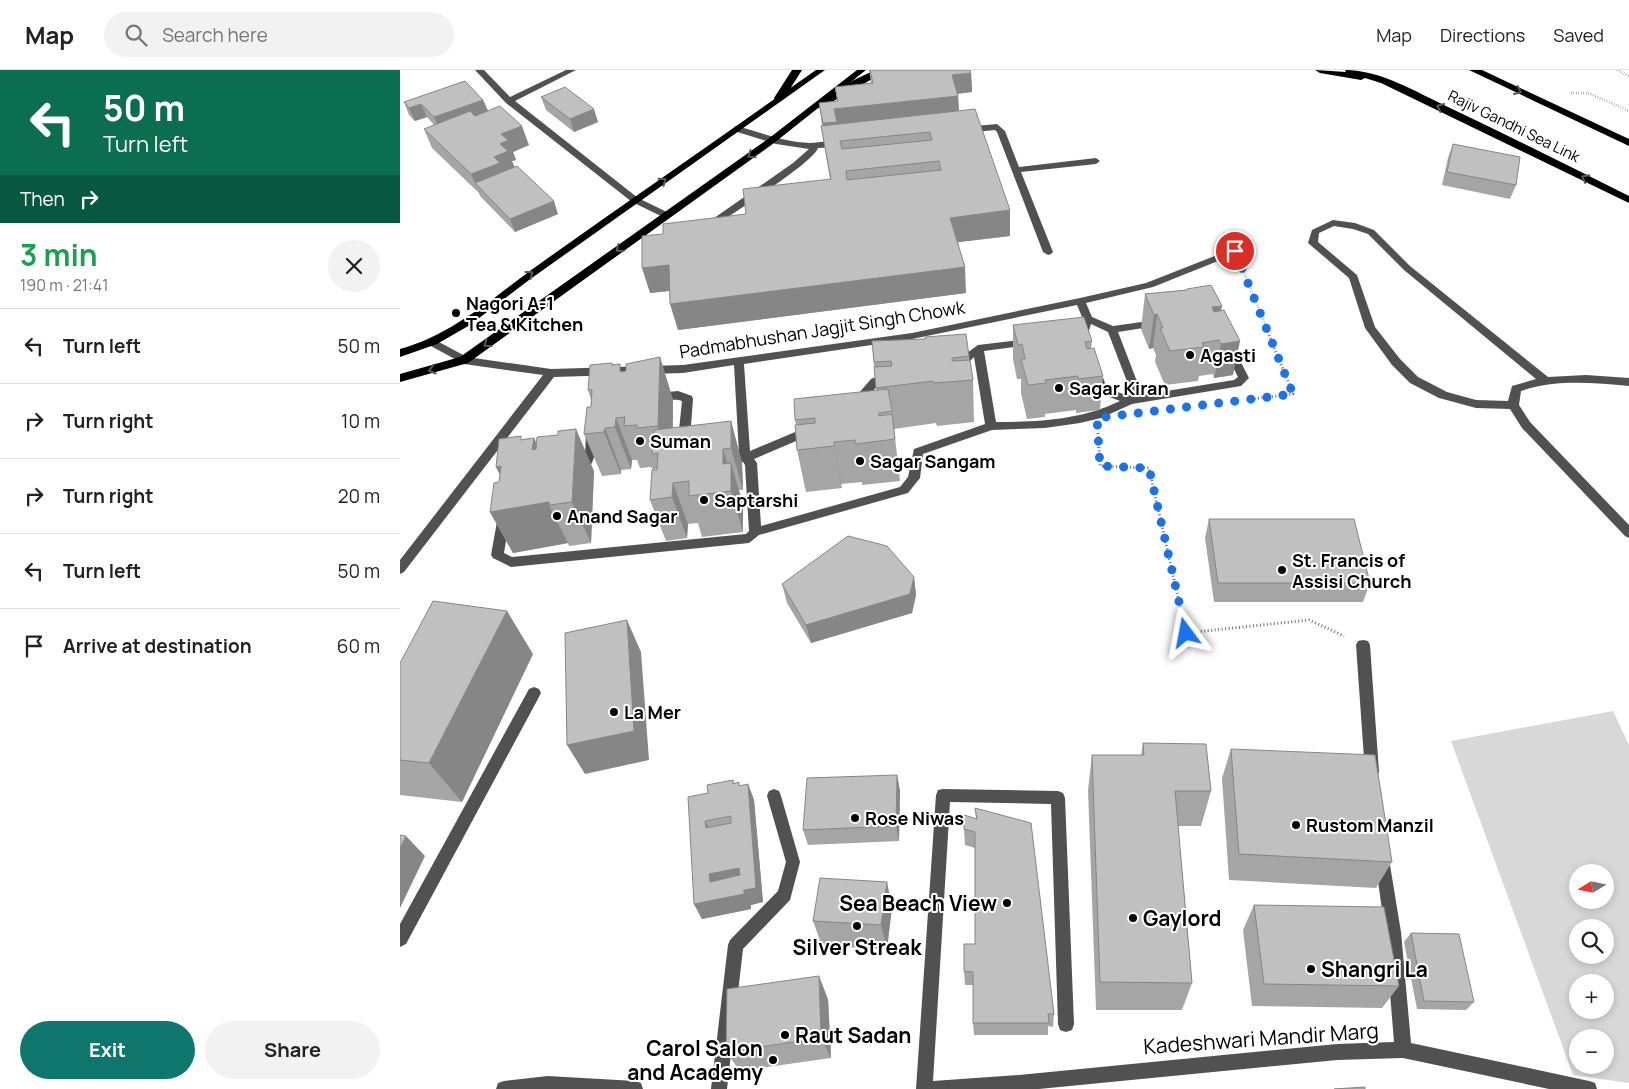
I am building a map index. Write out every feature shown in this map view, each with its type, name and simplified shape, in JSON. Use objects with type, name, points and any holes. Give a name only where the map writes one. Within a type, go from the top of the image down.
[{"type":"highway","points":[[780,98],[797,70]]},
{"type":"highway","points":[[819,105],[857,82],[883,70]]},
{"type":"highway","points":[[1320,70],[1384,81]]},
{"type":"highway","points":[[1350,70],[1384,81]]},
{"type":"highway","points":[[1474,70],[1629,142]]},
{"type":"highway","name":"Rajiv Gandhi Sea Link","points":[[1384,81],[1497,134],[1629,200]]},
{"type":"main road","points":[[400,353],[433,343],[495,302],[525,278],[821,70]]},
{"type":"main road","points":[[400,378],[464,360],[771,141],[862,70]]},
{"type":"street","points":[[479,70],[509,101],[635,200],[666,215]]},
{"type":"street","points":[[509,101],[572,70]]},
{"type":"street","points":[[959,130],[997,127],[1001,131],[1048,252]]},
{"type":"street","points":[[737,129],[771,141],[797,146],[812,147],[850,143]]},
{"type":"street","points":[[700,233],[796,165],[812,152],[814,148],[812,147]]},
{"type":"street","points":[[1016,170],[1096,161]]},
{"type":"street","points":[[1513,405],[1476,404],[1460,400],[1444,395],[1414,380],[1396,362],[1370,328],[1354,277],[1313,243],[1316,232],[1333,223],[1355,226],[1371,232],[1407,268],[1546,381]]},
{"type":"street","name":"Padmabhushan Jagjit Singh Chowk","points":[[464,360],[551,373],[684,369],[912,336],[1080,301],[1149,285],[1235,251]]},
{"type":"street","points":[[1080,301],[1088,319],[1112,330],[1168,321]]},
{"type":"street","points":[[1080,339],[1088,319]]},
{"type":"street","points":[[1112,330],[1133,384],[1130,401]]},
{"type":"street","points":[[507,502],[497,555],[511,562],[749,538],[755,532],[904,490],[914,478],[918,452],[991,426],[1048,425],[1114,410],[1130,401],[1237,382],[1244,378],[1224,339]]},
{"type":"street","points":[[945,364],[963,360],[978,348],[1044,340]]},
{"type":"street","points":[[433,343],[464,360]]},
{"type":"street","points":[[978,348],[991,426]]},
{"type":"street","points":[[739,361],[746,458],[751,463],[755,532]]},
{"type":"street","points":[[1092,363],[1103,390],[1130,401]]},
{"type":"street","points":[[597,386],[600,372]]},
{"type":"street","points":[[400,569],[551,373]]},
{"type":"street","points":[[850,411],[868,388],[881,377],[899,373]]},
{"type":"street","points":[[1629,382],[1595,379],[1533,382],[1516,389],[1513,405],[1526,425],[1629,532]]},
{"type":"street","points":[[641,399],[678,395],[688,399],[684,440],[694,453]]},
{"type":"street","points":[[568,469],[585,465],[589,458],[592,422]]},
{"type":"street","points":[[710,459],[746,458],[823,425]]},
{"type":"street","points":[[1363,646],[1373,785]]},
{"type":"street","points":[[400,939],[534,693]]},
{"type":"street","points":[[924,1089],[943,794],[1058,798],[1066,1024]]},
{"type":"street","points":[[719,1089],[736,945],[785,895],[793,862],[774,796]]},
{"type":"street","points":[[1380,841],[1393,932],[1403,1050]]},
{"type":"street","name":"Kadeshwari Mandir Marg","points":[[934,1089],[1019,1086],[1068,1077],[1337,1052],[1403,1050],[1589,1089]]},
{"type":"street","points":[[504,1089],[548,1084],[635,1089]]},
{"type":"path","points":[[1617,70],[1629,76]]},
{"type":"path","points":[[1235,251],[1293,394],[1244,400]]},
{"type":"path","points":[[1097,427],[1100,466],[1149,468],[1186,633],[1309,620],[1363,646]]},
{"type":"shaded area","points":[[1613,711],[1629,745],[1629,1083],[1573,1074],[1614,1074],[1614,1029],[1569,1029],[1569,1064],[1451,741]]},
{"type":"building","points":[[870,70],[970,70],[971,73],[952,75],[958,96],[834,109],[837,122],[823,123],[819,103],[838,101],[835,87],[873,83]]},
{"type":"building","points":[[465,81],[483,100],[434,117],[421,104],[409,108],[404,102]]},
{"type":"building","points":[[565,87],[594,109],[570,119],[541,97]]},
{"type":"building","points":[[500,106],[522,126],[501,134],[508,140],[500,144],[508,151],[494,157],[500,163],[471,174],[424,129],[470,111],[475,116]]},
{"type":"building","points":[[975,109],[1010,210],[950,218],[965,267],[670,304],[669,265],[642,268],[642,236],[663,234],[663,224],[746,214],[743,189],[831,179],[821,126]],"holes":[[[930,132],[932,140],[842,149],[840,141]],[[939,161],[941,170],[847,180],[846,171]]]},
{"type":"building","points":[[1453,144],[1520,157],[1516,185],[1447,172]]},
{"type":"building","points":[[517,166],[554,201],[510,219],[475,183]]},
{"type":"building","points":[[1211,285],[1222,306],[1212,307],[1214,312],[1224,310],[1240,341],[1221,344],[1219,340],[1202,343],[1204,347],[1170,351],[1160,328],[1163,328],[1157,314],[1154,315],[1145,294],[1187,290]]},
{"type":"building","points":[[1084,317],[1092,341],[1085,342],[1087,349],[1094,348],[1103,376],[1078,379],[1078,376],[1045,380],[1046,383],[1028,385],[1021,359],[1025,359],[1022,344],[1018,345],[1013,325]]},
{"type":"building","points":[[966,334],[969,356],[952,358],[952,361],[970,360],[973,380],[934,383],[933,381],[876,388],[874,367],[892,366],[891,361],[874,362],[872,341],[925,339],[925,337]]},
{"type":"building","points":[[660,357],[658,426],[637,428],[637,425],[624,426],[625,417],[616,418],[615,427],[605,428],[604,432],[584,434],[587,407],[591,407],[592,390],[588,390],[590,365],[620,364],[620,372],[626,371],[626,364]]},
{"type":"building","points":[[888,389],[892,411],[879,413],[879,416],[892,414],[895,439],[856,444],[855,440],[834,442],[834,446],[797,450],[795,425],[815,423],[815,418],[795,420],[794,399]]},
{"type":"building","points":[[731,421],[731,448],[723,449],[723,464],[731,463],[731,491],[689,496],[689,481],[673,483],[672,497],[650,500],[652,470],[657,470],[658,453],[652,454],[654,430]]},
{"type":"building","points":[[576,429],[572,502],[549,505],[549,502],[490,512],[494,483],[499,482],[501,466],[496,467],[499,439],[521,436],[521,440],[534,438],[532,450],[536,449],[537,437],[558,435],[558,431]]},
{"type":"building","name":"St. Francis of Assisi Church","points":[[1209,519],[1354,519],[1370,583],[1218,583]]},
{"type":"building","points":[[848,536],[887,546],[914,577],[910,594],[806,625],[782,584]]},
{"type":"building","points":[[433,601],[507,611],[429,763],[400,760],[400,663]]},
{"type":"building","points":[[627,620],[634,731],[567,745],[565,633]]},
{"type":"building","name":"Gaylord","points":[[1143,743],[1206,744],[1211,791],[1175,791],[1192,983],[1100,982],[1092,755],[1144,755]]},
{"type":"building","name":"Rustom Manzil","points":[[1231,749],[1375,755],[1392,862],[1239,854]]},
{"type":"building","name":"Rose Niwas","points":[[897,775],[896,826],[803,830],[807,778]]},
{"type":"building","points":[[733,780],[733,784],[739,782],[739,786],[748,784],[756,888],[744,890],[744,894],[694,904],[688,797],[708,793],[707,785]],"holes":[[[731,816],[731,823],[706,828],[705,821]],[[739,868],[740,875],[710,882],[709,874]]]},
{"type":"building","name":"Sea Beach View","points":[[975,808],[1031,823],[1054,1014],[1048,1014],[1049,1023],[973,1023],[973,972],[964,971],[964,944],[975,944],[975,832],[964,829],[964,815],[977,819]]},
{"type":"building","points":[[400,835],[406,836],[400,848]]},
{"type":"building","points":[[820,878],[887,882],[881,925],[813,921]]},
{"type":"building","points":[[1254,905],[1384,907],[1399,986],[1264,984]]},
{"type":"building","points":[[1411,933],[1459,934],[1474,1002],[1424,1001]]},
{"type":"building","points":[[819,976],[821,1038],[726,1052],[727,989]]},
{"type":"building","points":[[1365,1087],[1365,1089],[1334,1089]]},
{"type":"place","name":"Nagori A-1 Tea & Kitchen","points":[[456,313]]},
{"type":"place","name":"Agasti","points":[[1190,355]]},
{"type":"place","name":"Sagar Kiran","points":[[1059,388]]},
{"type":"place","name":"Suman","points":[[640,441]]},
{"type":"place","name":"Sagar Sangam","points":[[860,461]]},
{"type":"place","name":"Saptarshi","points":[[704,500]]},
{"type":"place","name":"Anand Sagar","points":[[557,516]]},
{"type":"place","name":"St. Francis of Assisi Church","points":[[1282,570]]},
{"type":"place","name":"La Mer","points":[[614,712]]},
{"type":"place","name":"Rose Niwas","points":[[855,818]]},
{"type":"place","name":"Rustom Manzil","points":[[1296,825]]},
{"type":"place","name":"Sea Beach View","points":[[1007,903]]},
{"type":"place","name":"Gaylord","points":[[1133,918]]},
{"type":"place","name":"Silver Streak","points":[[857,926]]},
{"type":"place","name":"Shangri La","points":[[1311,969]]},
{"type":"place","name":"Raut Sadan","points":[[785,1035]]},
{"type":"place","name":"Carol Salon and Academy","points":[[773,1060]]},
{"type":"route","points":[[1186,633],[1149,468],[1100,466],[1097,418],[1293,394],[1235,251]]}]
